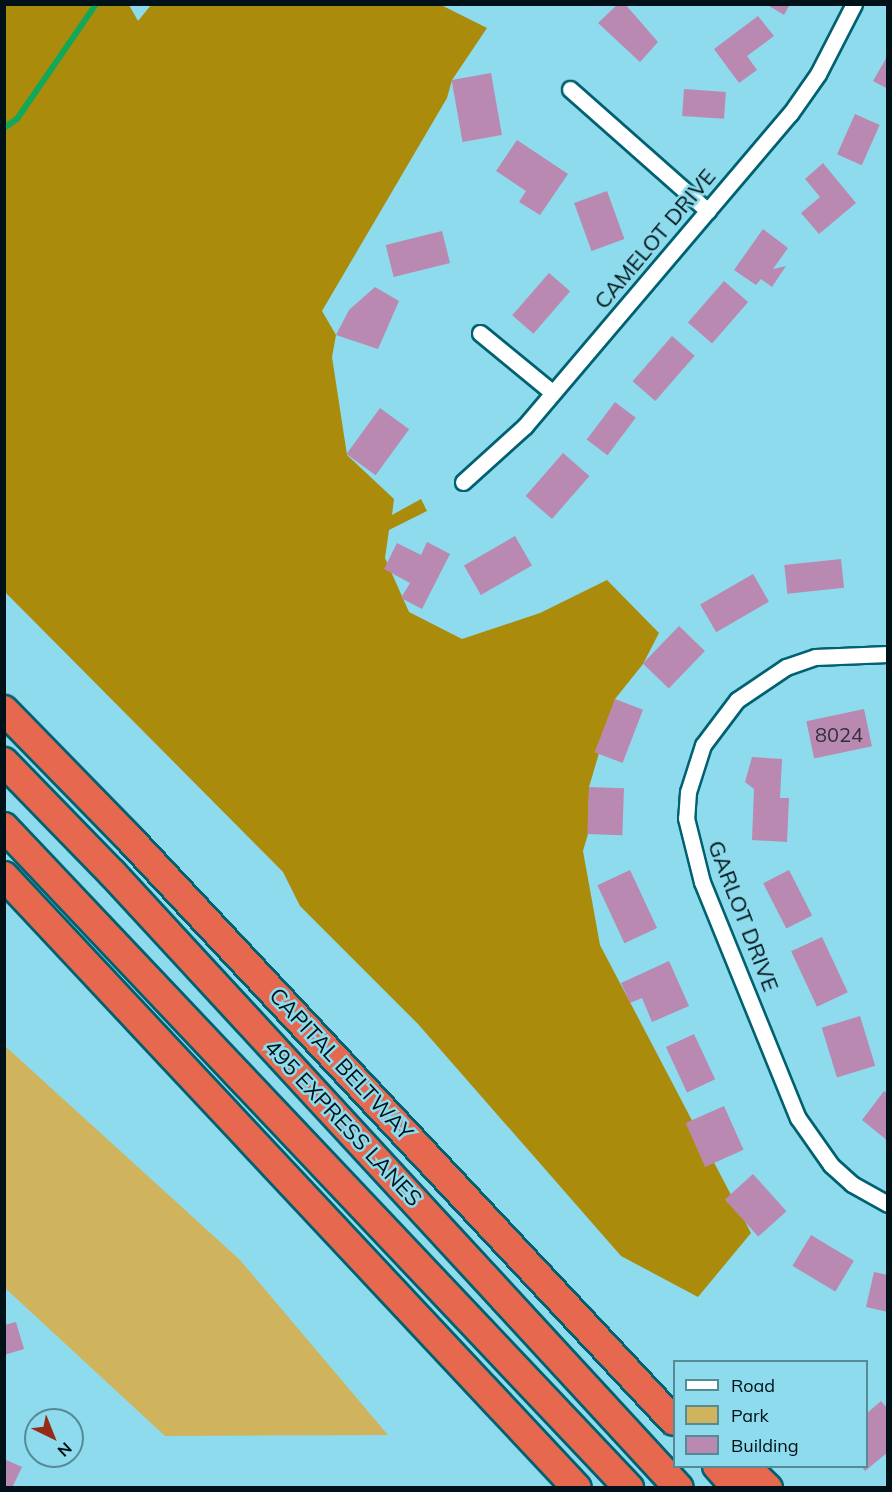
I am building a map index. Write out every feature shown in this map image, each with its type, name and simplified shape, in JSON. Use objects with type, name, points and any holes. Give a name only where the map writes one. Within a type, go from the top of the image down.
[{"type":"highway","name":"CAPITAL BELTWAY","points":[[4,710],[136,845],[673,1419]]},
{"type":"highway","name":"495 EXPRESS LANES","points":[[4,762],[112,873],[679,1488]]},
{"type":"highway","name":"495 EXPRESS LANES","points":[[4,827],[629,1488]]},
{"type":"highway","points":[[4,876],[570,1481]]},
{"type":"highway","points":[[562,1301],[673,1401]]},
{"type":"highway","points":[[718,1468],[737,1488]]},
{"type":"highway","points":[[746,1468],[768,1488]]},
{"type":"street","name":"CAMELOT DRIVE","points":[[463,482],[525,426],[790,114],[818,74],[854,4]]},
{"type":"street","points":[[570,89],[708,211]]},
{"type":"street","points":[[480,333],[554,393]]},
{"type":"street","name":"GARLOT DRIVE","points":[[888,654],[815,657],[786,667],[737,700],[703,745],[688,792],[686,818],[702,882],[798,1118],[831,1165],[852,1184],[888,1204]]},
{"type":"green space","points":[[5,1046],[240,1260],[388,1435],[165,1436],[5,1288]]},
{"type":"shaded area","points":[[439,4],[487,28],[452,80],[447,98],[322,311],[336,335],[332,357],[347,455],[394,499],[392,515],[421,499],[427,511],[389,530],[385,558],[409,612],[462,639],[540,613],[607,580],[659,633],[643,664],[615,699],[589,787],[588,834],[583,851],[600,945],[751,1233],[698,1297],[621,1256],[418,1024],[300,906],[283,872],[5,592],[4,5],[129,5],[138,21],[151,5]]},
{"type":"building","points":[[618,4],[625,4],[658,42],[640,62],[598,23]]},
{"type":"building","points":[[766,4],[790,4],[784,15]]},
{"type":"building","points":[[758,16],[774,36],[747,56],[757,70],[739,83],[714,49]]},
{"type":"building","points":[[888,55],[888,89],[873,81]]},
{"type":"building","points":[[491,73],[502,135],[463,142],[452,80]]},
{"type":"building","points":[[684,89],[726,92],[724,119],[682,116]]},
{"type":"building","points":[[855,114],[880,125],[862,165],[837,154]]},
{"type":"building","points":[[517,140],[568,174],[540,215],[519,202],[526,191],[496,171]]},
{"type":"building","points":[[823,163],[856,203],[819,234],[801,213],[820,197],[805,179]]},
{"type":"building","points":[[607,191],[624,239],[592,251],[574,203]]},
{"type":"building","points":[[763,229],[788,248],[773,269],[786,266],[772,287],[761,279],[756,285],[734,270]]},
{"type":"building","points":[[442,231],[450,263],[394,277],[386,245]]},
{"type":"building","points":[[549,273],[570,291],[533,334],[512,315]]},
{"type":"building","points":[[724,281],[748,302],[712,344],[688,323]]},
{"type":"building","points":[[375,287],[399,301],[378,349],[336,335],[349,310]]},
{"type":"building","points":[[672,336],[695,356],[655,401],[633,381]]},
{"type":"building","points":[[615,402],[636,418],[607,455],[587,440]]},
{"type":"building","points":[[380,408],[409,429],[376,475],[346,454]]},
{"type":"building","points":[[563,453],[589,476],[552,519],[526,496]]},
{"type":"building","points":[[515,536],[532,565],[481,595],[464,566]]},
{"type":"building","points":[[427,542],[450,554],[422,609],[401,598],[410,583],[384,569],[397,543],[421,555]]},
{"type":"building","points":[[841,559],[844,588],[787,594],[784,565]]},
{"type":"building","points":[[753,574],[769,602],[716,632],[700,604]]},
{"type":"building","points":[[679,626],[705,651],[669,688],[643,663]]},
{"type":"building","points":[[615,699],[643,710],[623,763],[595,752]]},
{"type":"building","points":[[864,709],[872,746],[814,758],[806,721]]},
{"type":"building","points":[[752,757],[782,759],[780,798],[789,798],[787,842],[752,840],[754,789],[745,782]]},
{"type":"building","points":[[589,787],[624,788],[622,835],[587,834]]},
{"type":"building","points":[[630,870],[657,928],[624,943],[597,885]]},
{"type":"building","points":[[789,870],[812,915],[786,929],[763,883]]},
{"type":"building","points":[[822,937],[848,992],[817,1007],[791,951]]},
{"type":"building","points":[[669,961],[689,1006],[652,1022],[642,998],[630,1003],[621,983]]},
{"type":"building","points":[[860,1016],[875,1066],[837,1077],[822,1028]]},
{"type":"building","points":[[694,1034],[715,1079],[687,1092],[666,1047]]},
{"type":"building","points":[[884,1091],[888,1094],[888,1141],[862,1120]]},
{"type":"building","points":[[724,1106],[744,1150],[705,1167],[686,1123]]},
{"type":"building","points":[[753,1174],[786,1211],[758,1237],[725,1199]]},
{"type":"building","points":[[811,1235],[854,1261],[835,1292],[792,1266]]},
{"type":"building","points":[[874,1272],[888,1275],[888,1312],[866,1307]]},
{"type":"building","points":[[16,1322],[24,1349],[4,1355],[4,1325]]},
{"type":"building","points":[[881,1401],[888,1409],[888,1452],[865,1471],[863,1468],[868,1468],[868,1412]]},
{"type":"building","points":[[4,1459],[22,1467],[12,1488],[4,1488]]},
{"type":"waterway","points":[[4,128],[17,119],[96,4]]}]
